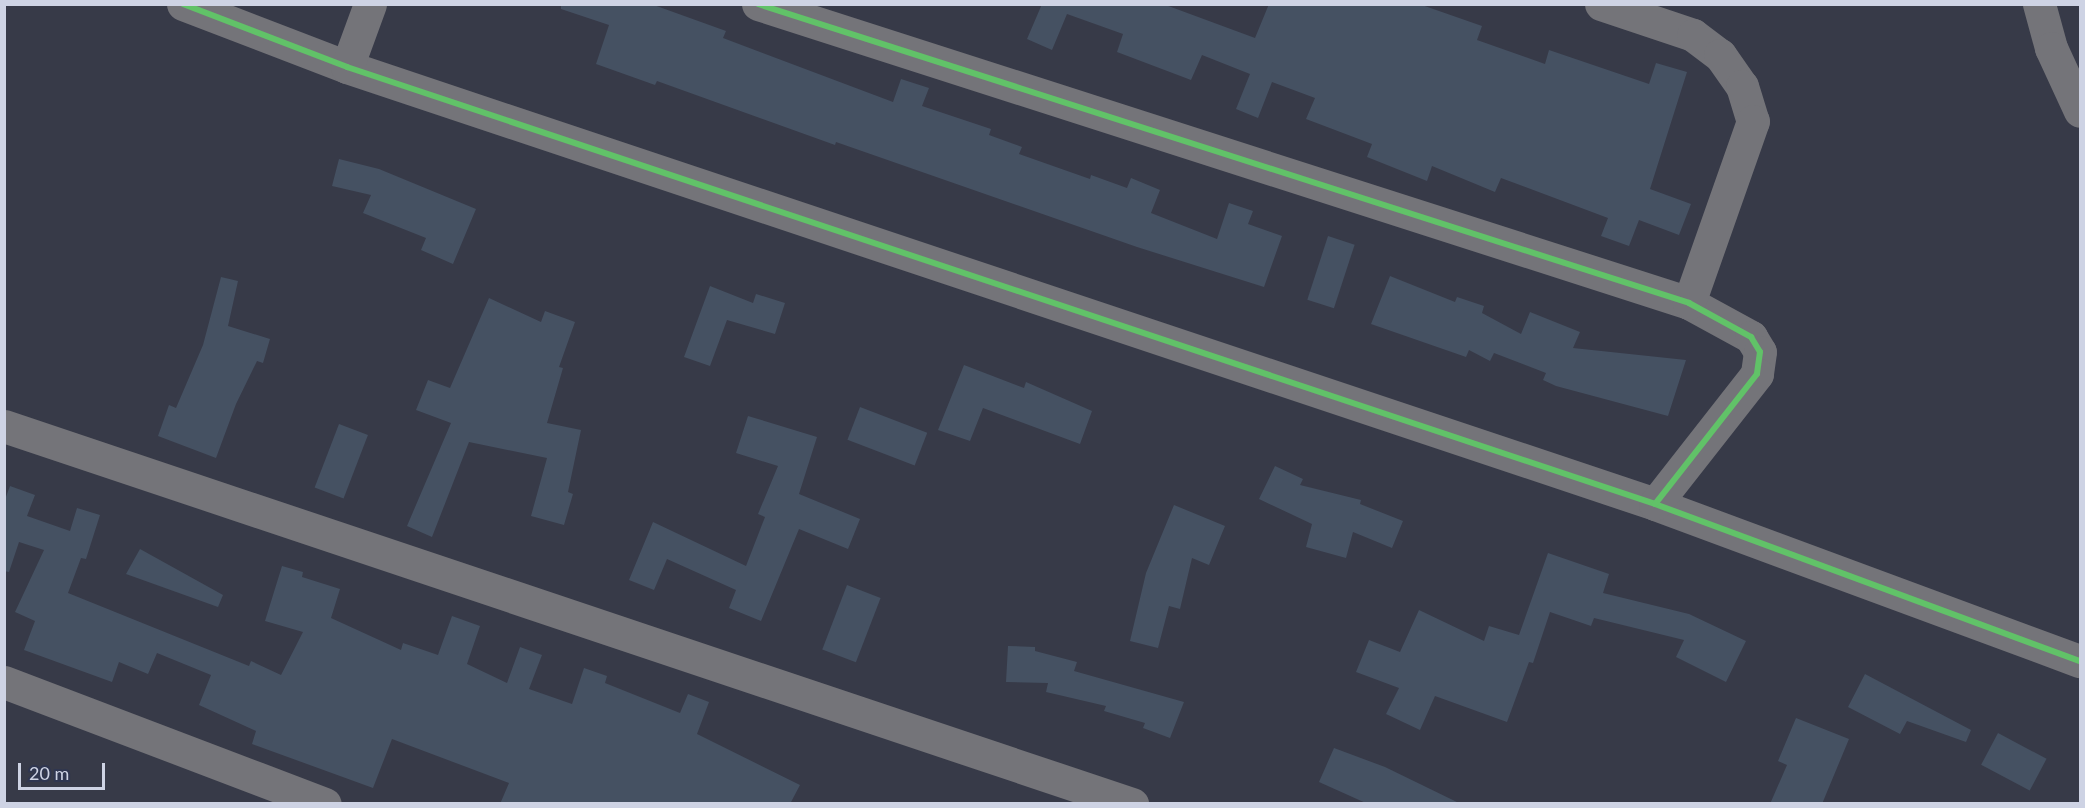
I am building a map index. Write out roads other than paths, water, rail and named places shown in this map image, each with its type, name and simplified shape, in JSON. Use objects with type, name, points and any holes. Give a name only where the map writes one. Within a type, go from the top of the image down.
[{"type":"street","points":[[183,4],[347,67],[1655,504],[2080,661]]},
{"type":"street","points":[[347,67],[370,4]]},
{"type":"street","points":[[758,4],[1689,303],[1751,337],[1760,352],[1757,374],[1655,504]]},
{"type":"street","points":[[1601,4],[1693,35],[1720,55],[1742,86],[1753,121],[1689,303]]},
{"type":"street","points":[[2039,4],[2051,48],[2080,111]]},
{"type":"street","points":[[4,426],[1132,804]]},
{"type":"street","points":[[4,682],[325,804]]}]
